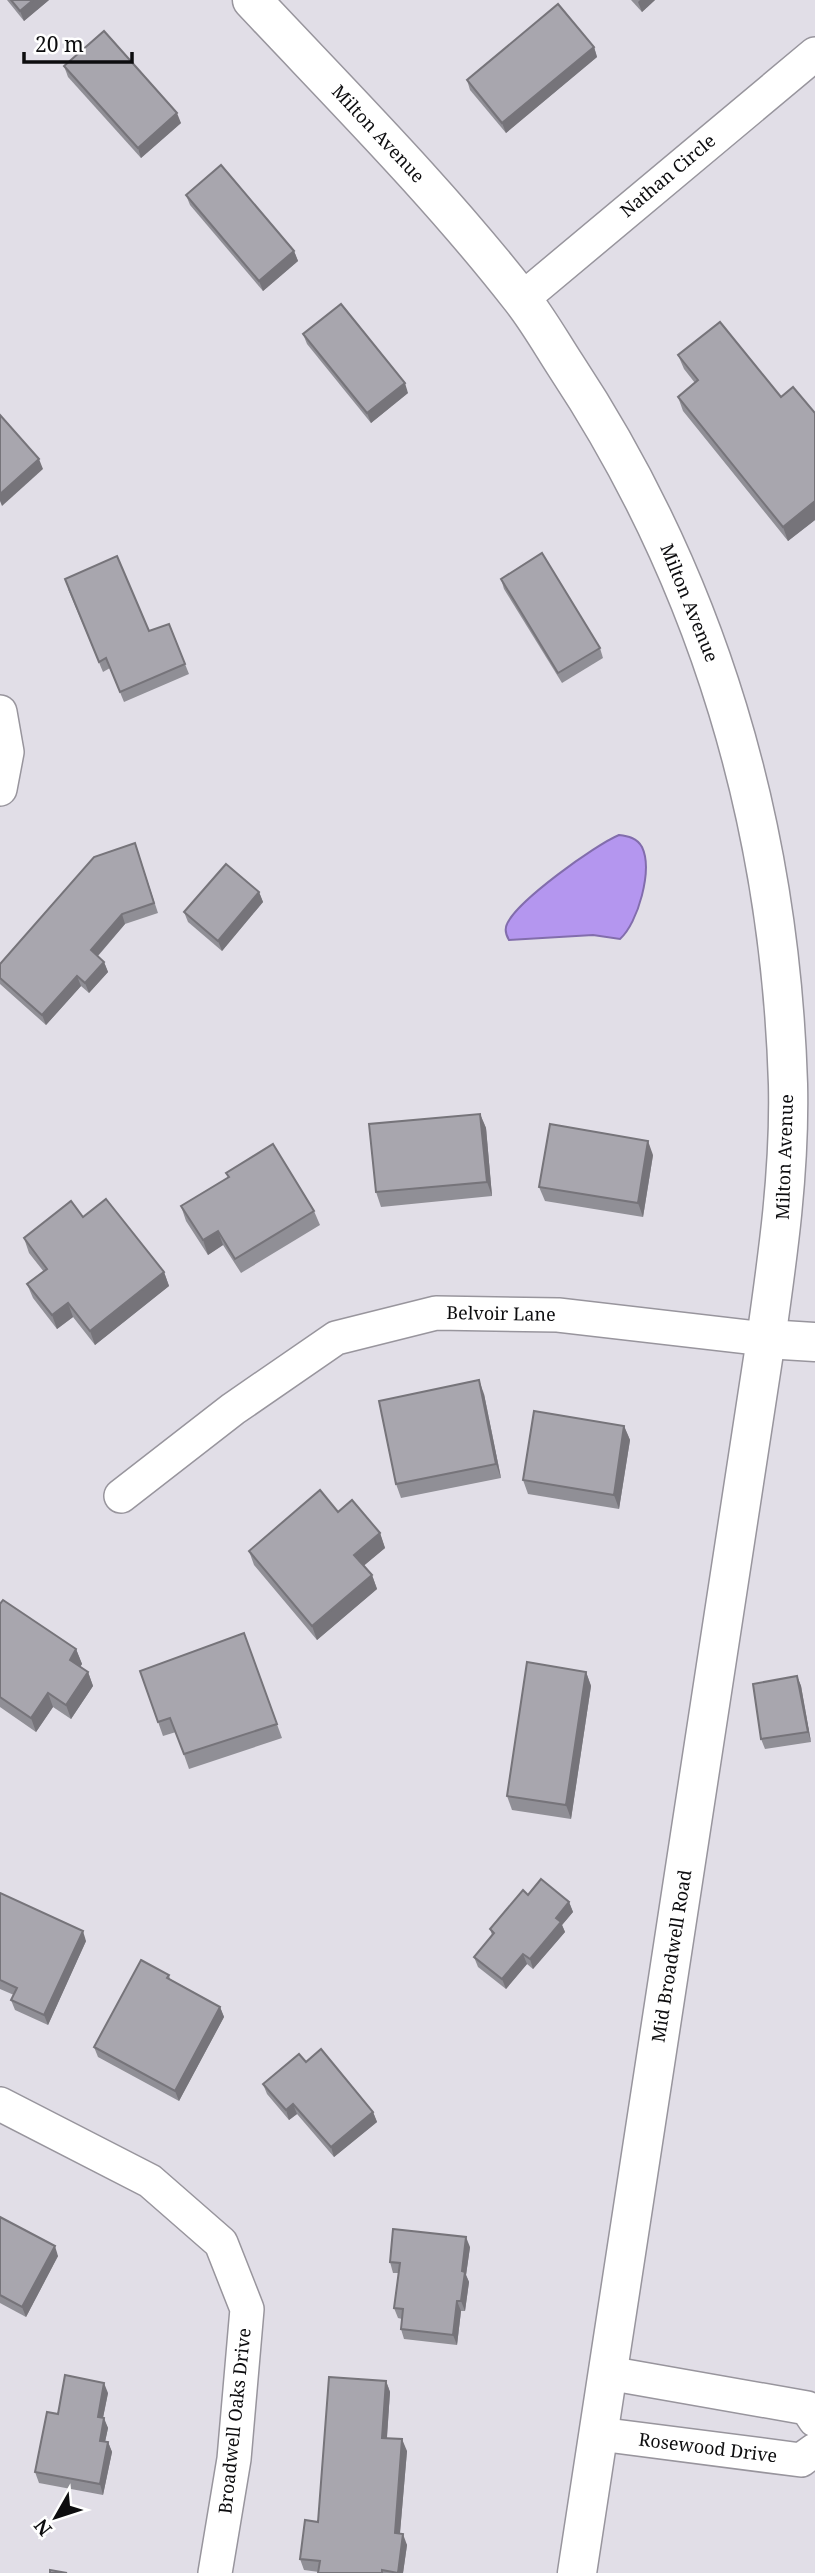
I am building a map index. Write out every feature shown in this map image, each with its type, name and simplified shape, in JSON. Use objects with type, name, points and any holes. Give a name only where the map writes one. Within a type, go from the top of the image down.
[{"type":"street","name":"Milton Avenue","points":[[252,0],[434,194],[522,299],[601,419],[666,543],[718,675],[755,810],[779,948],[788,1087],[782,1222],[766,1339]]},
{"type":"street","name":"Nathan Circle","points":[[522,299],[815,54]]},
{"type":"street","points":[[0,712],[7,752],[0,789]]},
{"type":"street","name":"Belvoir Lane","points":[[121,1496],[233,1409],[335,1338],[436,1313],[558,1315],[766,1339]]},
{"type":"street","points":[[766,1339],[815,1342]]},
{"type":"street","name":"Mid Broadwell Road","points":[[577,2573],[766,1339]]},
{"type":"street","name":"Broadwell Oaks Drive","points":[[0,2104],[150,2181],[221,2243],[247,2309],[234,2459],[215,2573]]},
{"type":"street","points":[[608,2373],[807,2409],[815,2420]]},
{"type":"street","name":"Rosewood Drive","points":[[599,2434],[802,2460],[815,2450]]},
{"type":"shaded area","points":[[619,835],[638,841],[645,857],[646,869],[638,909],[620,939],[593,935],[509,940],[507,924],[525,902],[576,861]]},
{"type":"building","points":[[11,0],[33,0],[20,11]]},
{"type":"building","points":[[558,4],[594,47],[502,123],[467,80]]},
{"type":"building","points":[[104,31],[177,113],[138,148],[64,66]]},
{"type":"building","points":[[221,165],[294,251],[259,281],[186,195]]},
{"type":"building","points":[[341,304],[405,383],[367,413],[303,334]]},
{"type":"building","points":[[720,322],[781,397],[793,387],[815,413],[815,501],[783,527],[678,397],[698,380],[678,355]]},
{"type":"building","points":[[0,415],[39,459],[0,494]]},
{"type":"building","points":[[542,553],[600,648],[558,673],[501,579]]},
{"type":"building","points":[[117,556],[149,631],[169,624],[185,664],[120,692],[106,658],[99,662],[65,579]]},
{"type":"building","points":[[135,843],[154,903],[122,914],[91,950],[104,962],[85,983],[77,976],[42,1015],[0,978],[0,964],[94,857]]},
{"type":"building","points":[[226,864],[259,892],[218,941],[184,912]]},
{"type":"building","points":[[480,1114],[487,1182],[376,1192],[369,1124]]},
{"type":"building","points":[[550,1124],[648,1141],[638,1203],[539,1187]]},
{"type":"building","points":[[273,1144],[314,1211],[235,1259],[218,1231],[203,1240],[181,1206],[229,1177],[226,1173]]},
{"type":"building","points":[[106,1199],[164,1272],[90,1331],[68,1303],[52,1315],[27,1284],[47,1269],[24,1238],[71,1201],[83,1217]]},
{"type":"building","points":[[479,1380],[496,1464],[396,1484],[379,1401]]},
{"type":"building","points":[[534,1411],[624,1426],[614,1495],[523,1480]]},
{"type":"building","points":[[320,1490],[338,1512],[352,1500],[380,1533],[354,1555],[372,1575],[312,1626],[249,1551]]},
{"type":"building","points":[[3,1600],[76,1649],[70,1660],[88,1672],[66,1705],[48,1693],[31,1718],[0,1697],[0,1604]]},
{"type":"building","points":[[244,1633],[277,1724],[184,1754],[170,1718],[158,1722],[140,1671]]},
{"type":"building","points":[[527,1662],[586,1672],[566,1805],[507,1796]]},
{"type":"building","points":[[797,1676],[808,1732],[761,1739],[753,1684]]},
{"type":"building","points":[[541,1879],[569,1902],[556,1918],[561,1922],[530,1959],[523,1954],[502,1979],[474,1957],[494,1933],[490,1929],[523,1890],[528,1895]]},
{"type":"building","points":[[0,1893],[83,1931],[44,2015],[11,2000],[17,1988],[0,1980]]},
{"type":"building","points":[[141,1960],[169,1975],[167,1978],[220,2007],[175,2091],[94,2047]]},
{"type":"building","points":[[321,2049],[373,2112],[331,2147],[293,2104],[286,2110],[263,2084],[299,2054],[306,2062]]},
{"type":"building","points":[[0,2217],[55,2246],[22,2307],[0,2295]]},
{"type":"building","points":[[393,2229],[466,2237],[462,2271],[465,2272],[461,2301],[457,2301],[453,2335],[401,2329],[403,2309],[394,2308],[400,2263],[390,2262]]},
{"type":"building","points":[[65,2375],[104,2383],[98,2417],[104,2418],[100,2441],[108,2442],[100,2484],[35,2472],[47,2412],[58,2414]]},
{"type":"building","points":[[329,2377],[386,2381],[382,2438],[402,2439],[395,2533],[403,2534],[398,2573],[382,2570],[382,2573],[318,2573],[320,2561],[300,2559],[305,2520],[318,2522]]}]
